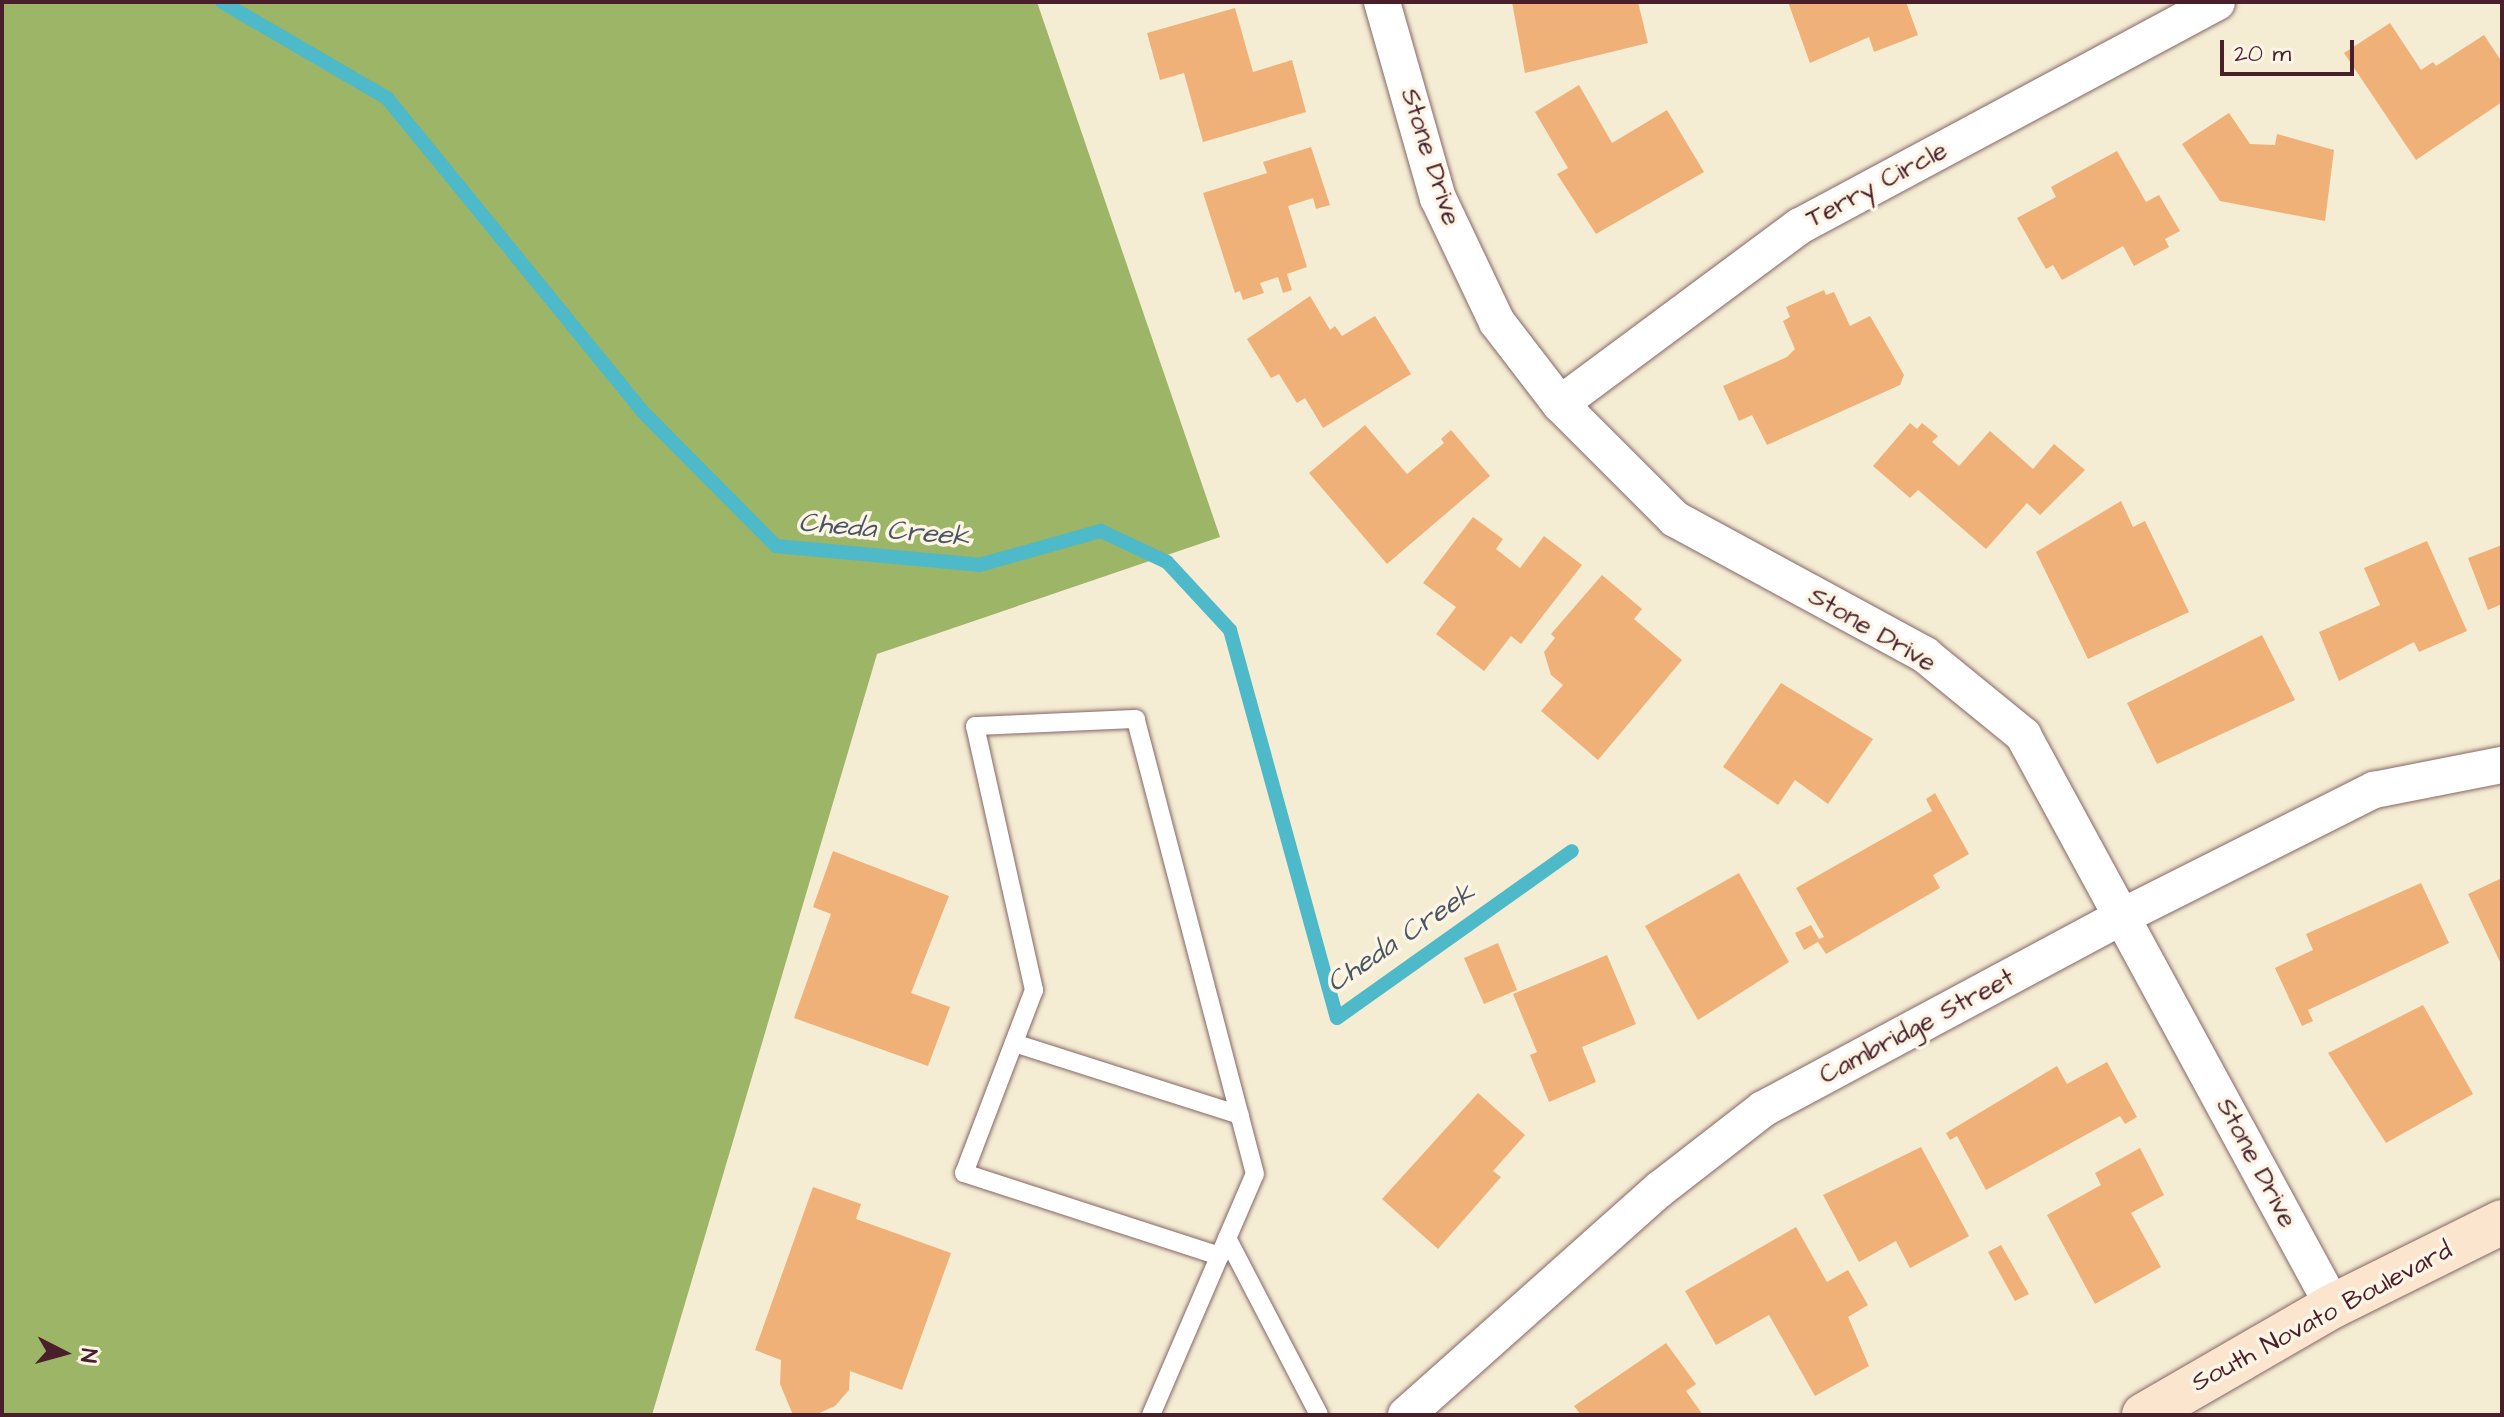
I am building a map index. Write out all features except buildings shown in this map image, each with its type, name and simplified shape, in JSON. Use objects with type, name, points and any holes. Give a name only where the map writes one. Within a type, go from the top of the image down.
[{"type":"main road","name":"South Novato Boulevard","points":[[2144,1415],[2333,1306],[2502,1222]]},
{"type":"street","name":"Stone Drive","points":[[1382,2],[1438,198],[1497,322],[1560,404],[1675,519],[1925,655],[2023,735],[2125,915],[2333,1306]]},
{"type":"street","name":"Terry Circle","points":[[1560,404],[1800,226],[2217,2]]},
{"type":"street","name":"Cambridge Street","points":[[1406,1415],[1660,1189],[1763,1109],[2125,915],[2374,790],[2502,765]]},
{"type":"lane","points":[[1151,1415],[1220,1256],[1255,1174],[1240,1115],[1136,719],[975,726],[1034,990],[964,1173],[1220,1256]]},
{"type":"lane","points":[[1014,1043],[1240,1115]]},
{"type":"lane","points":[[1227,1238],[1319,1415]]},
{"type":"green space","points":[[2,2],[1037,2],[1220,537],[877,654],[652,1415],[2,1415]]},
{"type":"waterway","name":"Cheda Creek","points":[[222,2],[387,98],[642,411],[776,546],[979,565],[1101,531],[1167,562],[1230,630],[1337,1018],[1572,851]]}]
